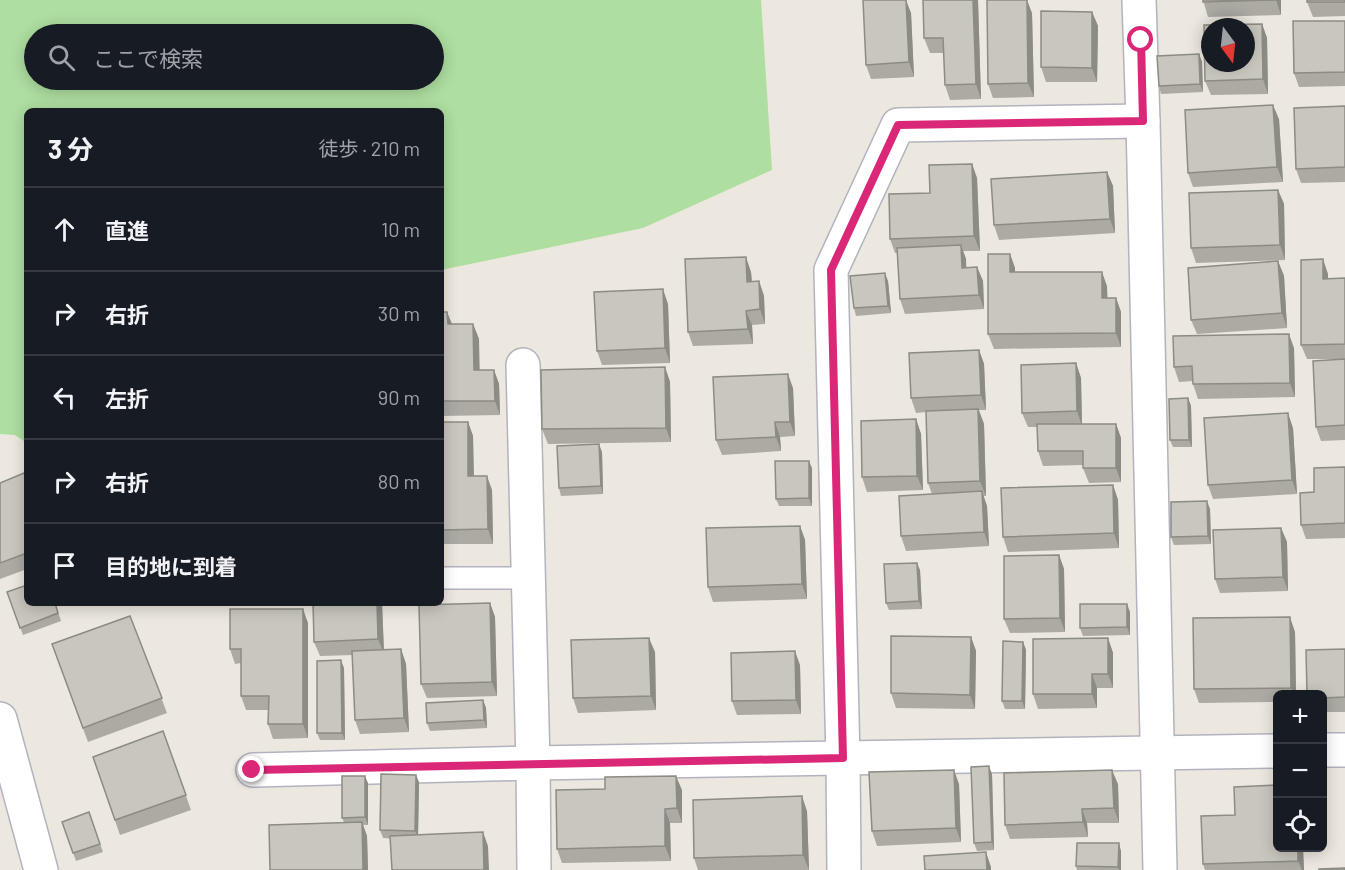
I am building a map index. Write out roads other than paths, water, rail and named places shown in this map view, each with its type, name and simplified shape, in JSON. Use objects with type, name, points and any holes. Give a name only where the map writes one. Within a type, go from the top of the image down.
[{"type":"street","points":[[1139,0],[1160,870]]},
{"type":"street","points":[[844,870],[831,270],[898,125],[1143,121]]},
{"type":"street","points":[[523,365],[534,870]]},
{"type":"street","points":[[0,719],[42,870]]},
{"type":"street","points":[[1327,750],[1345,750]]},
{"type":"street","points":[[252,770],[1273,751]]},
{"type":"lane","points":[[444,578],[528,578]]}]
